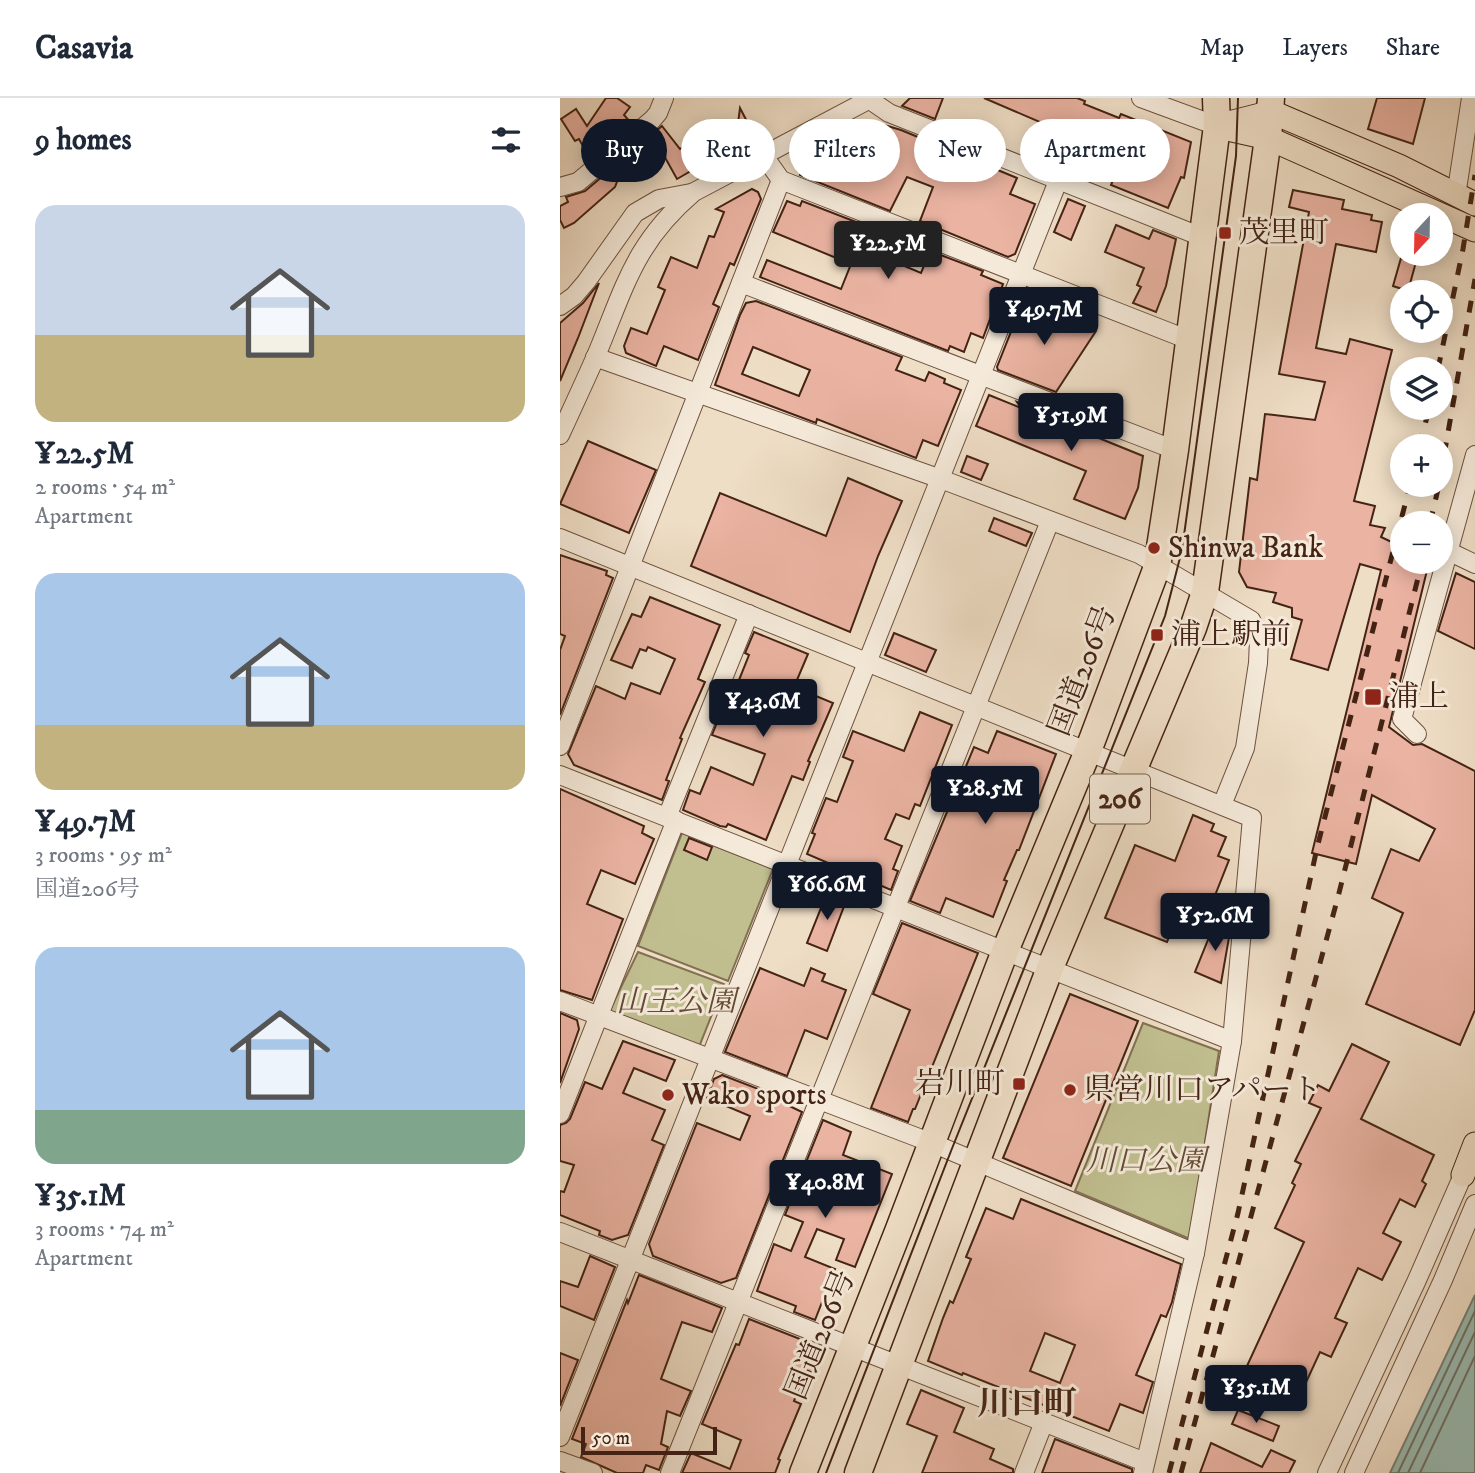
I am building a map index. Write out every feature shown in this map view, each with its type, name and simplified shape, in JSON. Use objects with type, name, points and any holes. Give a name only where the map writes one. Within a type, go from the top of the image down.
[{"type":"highway","name":"国道206号","points":[[803,1473],[1005,951],[1088,751],[1157,567],[1217,126],[1216,98]]},
{"type":"highway","name":"206","points":[[858,1473],[1050,968],[1193,628],[1205,592],[1270,116]]},
{"type":"main road","points":[[1217,126],[1270,116],[1398,166],[1466,200]]},
{"type":"main road","points":[[1270,116],[1475,230]]},
{"type":"main road","points":[[1463,1175],[1475,1144]]},
{"type":"street","points":[[560,187],[578,182],[652,120],[664,98]]},
{"type":"street","points":[[1140,98],[1217,126]]},
{"type":"street","points":[[1466,200],[1471,98]]},
{"type":"street","points":[[775,150],[862,101],[1020,166]]},
{"type":"street","points":[[775,172],[781,180],[1189,340]]},
{"type":"street","points":[[560,746],[781,180]]},
{"type":"street","points":[[560,435],[631,268],[643,247],[671,212],[694,192],[713,182]]},
{"type":"street","points":[[560,1437],[1058,182]]},
{"type":"street","points":[[1061,182],[1202,237]]},
{"type":"street","points":[[560,306],[574,296],[586,282],[635,213],[659,199],[694,192]]},
{"type":"street","points":[[741,283],[1175,450]]},
{"type":"street","points":[[595,357],[938,478],[1143,556],[1157,567],[1251,620],[1259,639],[1258,663],[1245,748],[1222,805]]},
{"type":"street","points":[[1453,533],[1475,455]]},
{"type":"street","points":[[670,1473],[1050,521]]},
{"type":"street","points":[[560,538],[1252,818],[1232,1041],[1195,1253],[1144,1468],[1044,1422],[560,1232]]},
{"type":"street","points":[[1453,553],[1475,564]]},
{"type":"street","points":[[1417,734],[1402,719],[1442,574]]},
{"type":"street","points":[[560,1114],[749,614]]},
{"type":"street","points":[[560,775],[1232,1041]]},
{"type":"street","points":[[560,1001],[932,1143],[1195,1253]]},
{"type":"street","points":[[1327,1473],[1418,1280],[1463,1175]]},
{"type":"street","points":[[1354,1473],[1475,1204]]},
{"type":"street","points":[[1024,1473],[1044,1422]]},
{"type":"street","points":[[560,1461],[593,1473]]},
{"type":"green space","points":[[682,833],[773,869],[728,981],[638,946]]},
{"type":"green space","name":"山王公園","points":[[638,952],[724,984],[699,1047],[609,1012]]},
{"type":"green space","name":"川口公園","points":[[1143,1023],[1219,1051],[1190,1239],[1075,1191]]},
{"type":"water","points":[[1475,1295],[1475,1473],[1390,1473]]},
{"type":"building","points":[[606,98],[617,98],[630,107],[624,115],[628,119],[592,119]]},
{"type":"building","points":[[910,98],[943,98],[935,119],[902,106]]},
{"type":"building","points":[[984,98],[1077,98],[1085,101],[1084,104],[1119,118],[1121,114],[1134,119],[1033,119]]},
{"type":"building","points":[[1377,98],[1425,98],[1413,144],[1368,129]]},
{"type":"building","points":[[740,108],[746,119],[739,119]]},
{"type":"building","points":[[576,109],[582,119],[581,143],[579,139],[575,141],[561,119]]},
{"type":"building","points":[[900,130],[914,135],[914,180],[907,177],[890,211],[818,182],[900,182]]},
{"type":"building","points":[[667,132],[681,148],[681,177],[677,179],[667,161]]},
{"type":"building","points":[[1170,134],[1191,142],[1184,178],[1181,177],[1168,208],[1111,185],[1112,182],[1170,182]]},
{"type":"building","points":[[1006,173],[1017,178],[1010,194],[1035,204],[1015,254],[1008,257],[920,221],[933,187],[920,182],[1006,182]]},
{"type":"building","points":[[596,182],[617,182],[615,187],[574,223],[564,228],[560,220],[560,206],[568,202],[566,197],[585,191]]},
{"type":"building","points":[[752,189],[758,192],[761,199],[734,265],[730,263],[713,304],[719,307],[698,360],[664,346],[656,366],[626,353],[624,346],[631,328],[647,334],[665,290],[658,287],[671,257],[697,268],[709,236],[714,237],[724,212],[716,209]]},
{"type":"building","points":[[1293,190],[1344,200],[1342,209],[1372,215],[1371,220],[1382,222],[1376,252],[1336,244],[1316,348],[1346,354],[1350,339],[1392,350],[1354,501],[1375,506],[1370,525],[1385,528],[1381,537],[1390,541],[1390,574],[1426,574],[1389,727],[1413,745],[1422,744],[1475,771],[1475,1010],[1460,1045],[1366,1004],[1403,913],[1372,898],[1391,849],[1419,861],[1435,829],[1372,795],[1356,864],[1312,853],[1381,570],[1360,564],[1328,670],[1291,659],[1302,620],[1292,617],[1292,608],[1273,602],[1276,593],[1247,587],[1239,572],[1250,478],[1257,480],[1265,414],[1315,420],[1325,382],[1279,374],[1309,212],[1289,207]]},
{"type":"building","points":[[1068,199],[1085,206],[1071,240],[1054,232]]},
{"type":"building","points":[[787,201],[800,206],[802,201],[882,232],[880,235],[886,237],[878,255],[921,273],[930,251],[983,271],[981,275],[1003,284],[983,338],[971,333],[964,352],[950,346],[948,351],[760,277],[767,260],[841,289],[851,264],[773,232]]},
{"type":"building","points":[[1116,225],[1149,239],[1153,230],[1176,239],[1166,286],[1156,312],[1133,303],[1141,287],[1137,285],[1144,268],[1105,252]]},
{"type":"building","points":[[1399,266],[1415,266],[1411,280],[1395,280]]},
{"type":"building","points":[[599,283],[560,381],[560,323],[583,303]]},
{"type":"building","points":[[756,301],[902,357],[896,370],[925,381],[929,372],[945,379],[944,383],[961,390],[938,446],[923,440],[916,458],[817,419],[816,423],[715,385],[746,303]],"holes":[[[753,347],[810,370],[799,396],[742,374]]]},
{"type":"building","points":[[1022,304],[1052,316],[1056,304],[1071,310],[1067,320],[1096,331],[1056,392],[998,370]]},
{"type":"building","points":[[989,395],[1021,408],[1017,402],[1044,412],[1042,415],[1143,456],[1138,488],[1125,519],[1074,499],[1086,471],[976,426]]},
{"type":"building","points":[[588,441],[656,470],[629,533],[560,504]]},
{"type":"building","points":[[967,456],[988,464],[981,480],[961,472]]},
{"type":"building","points":[[848,478],[902,501],[850,632],[691,566],[720,493],[826,536]]},
{"type":"building","points":[[994,518],[1032,533],[1026,546],[989,531]]},
{"type":"building","points":[[560,555],[607,571],[606,575],[613,578],[560,715],[560,650],[565,636],[560,634]]},
{"type":"building","points":[[1456,573],[1475,582],[1475,649],[1438,631]]},
{"type":"building","points":[[650,597],[720,625],[698,679],[705,682],[680,738],[682,739],[666,780],[669,781],[662,800],[574,765],[568,754],[596,686],[625,699],[631,683],[660,694],[675,659],[648,647],[646,651],[640,649],[632,668],[611,660],[632,614],[641,617]]},
{"type":"building","points":[[754,632],[808,654],[794,687],[833,703],[808,761],[810,762],[803,780],[792,776],[766,840],[728,824],[726,827],[720,826],[683,810],[690,790],[700,794],[711,767],[753,785],[765,754],[712,735],[720,715],[724,717],[749,655],[745,653]]},
{"type":"building","points":[[894,633],[936,650],[926,672],[885,655]]},
{"type":"building","points":[[920,712],[952,725],[920,806],[915,804],[909,819],[896,814],[885,839],[902,846],[893,869],[898,871],[891,890],[807,854],[826,798],[837,802],[853,761],[843,757],[853,731],[904,751]]},
{"type":"building","points":[[997,731],[1056,754],[1019,850],[1004,880],[1007,881],[993,917],[946,898],[940,913],[910,901],[974,747],[988,753]]},
{"type":"building","points":[[560,789],[644,826],[642,833],[654,839],[635,884],[601,870],[587,904],[623,919],[592,1000],[560,990]]},
{"type":"building","points":[[1193,815],[1214,824],[1211,831],[1226,837],[1218,856],[1229,860],[1210,908],[1185,898],[1167,942],[1105,918],[1135,845],[1175,861]]},
{"type":"building","points":[[689,838],[712,847],[707,860],[684,850]]},
{"type":"building","points":[[827,893],[846,901],[827,951],[807,943]]},
{"type":"building","points":[[1216,920],[1231,926],[1221,983],[1195,972]]},
{"type":"building","points":[[902,923],[978,953],[908,1122],[871,1108],[910,1010],[873,994]]},
{"type":"building","points":[[760,968],[804,986],[811,968],[825,974],[822,981],[846,990],[827,1039],[805,1030],[787,1076],[725,1052]]},
{"type":"building","name":"県営川口アパート","points":[[1070,994],[1138,1021],[1071,1186],[1003,1158]]},
{"type":"building","points":[[560,1013],[577,1020],[579,1029],[560,1083]]},
{"type":"building","points":[[623,1041],[675,1060],[666,1081],[634,1068],[623,1093],[665,1110],[652,1140],[664,1145],[628,1235],[612,1240],[599,1235],[600,1231],[560,1215],[560,1191],[564,1192],[574,1165],[560,1161],[560,1125],[570,1119],[585,1082],[602,1089]]},
{"type":"building","points":[[1352,1044],[1389,1062],[1361,1119],[1434,1155],[1422,1181],[1426,1184],[1415,1207],[1400,1199],[1383,1233],[1401,1242],[1382,1280],[1358,1268],[1335,1318],[1347,1323],[1331,1357],[1320,1352],[1296,1404],[1241,1379],[1304,1242],[1275,1228],[1295,1185],[1292,1183],[1301,1164],[1295,1161],[1321,1108],[1309,1103],[1318,1085],[1329,1091]]},
{"type":"building","points":[[722,1075],[779,1097],[777,1100],[802,1112],[736,1278],[721,1283],[653,1256],[649,1244],[697,1123],[740,1140],[750,1116],[707,1098],[714,1079]]},
{"type":"building","points":[[823,1120],[851,1132],[843,1155],[892,1174],[855,1267],[836,1260],[844,1239],[817,1229],[805,1257],[835,1269],[815,1320],[794,1312],[796,1306],[757,1291],[774,1244],[791,1251],[803,1222],[785,1215]]},
{"type":"building","points":[[1021,1199],[1181,1264],[1166,1317],[1161,1315],[1136,1375],[1153,1382],[1143,1413],[1120,1404],[1109,1431],[928,1361],[950,1301],[953,1303],[971,1259],[966,1257],[986,1208],[1013,1219]],"holes":[[[1045,1333],[1075,1345],[1060,1383],[1030,1371]]]},
{"type":"building","points":[[590,1256],[615,1267],[594,1320],[560,1306],[560,1281],[578,1287]]},
{"type":"building","points":[[639,1275],[722,1308],[712,1332],[682,1322],[661,1379],[691,1391],[680,1416],[667,1411],[661,1444],[668,1447],[659,1470],[646,1465],[643,1473],[617,1473],[581,1457],[586,1444],[572,1439]]},
{"type":"building","points":[[749,1319],[823,1348],[813,1373],[806,1370],[794,1401],[801,1404],[778,1459],[780,1460],[775,1473],[682,1473],[691,1453],[730,1469],[741,1440],[702,1424]]},
{"type":"building","points":[[560,1353],[578,1360],[560,1406]]},
{"type":"building","points":[[921,1390],[964,1408],[954,1432],[994,1449],[990,1459],[1013,1469],[1013,1473],[922,1473],[937,1436],[907,1424]]},
{"type":"building","points":[[1238,1410],[1279,1426],[1273,1441],[1232,1424]]},
{"type":"building","points":[[1055,1439],[1132,1469],[1132,1473],[1042,1473]]},
{"type":"building","points":[[1211,1443],[1262,1467],[1271,1450],[1295,1461],[1289,1473],[1200,1473]]},
{"type":"tram line","points":[[826,1473],[951,1151],[1165,616],[1182,550],[1236,156],[1238,98]]},
{"type":"railway","points":[[1440,357],[1475,175]]},
{"type":"railway","points":[[1448,434],[1475,279]]},
{"type":"railway","points":[[1423,434],[1426,420]]},
{"type":"railway","points":[[1169,1473],[1238,1213],[1317,848],[1407,497]]},
{"type":"railway","points":[[1433,511],[1436,497]]},
{"type":"railway","points":[[1181,1473],[1338,897],[1419,574]]},
{"type":"place","name":"茂里町","points":[[1225,233]]},
{"type":"place","name":"Shinwa Bank","points":[[1154,548]]},
{"type":"place","name":"浦上駅前","points":[[1157,635]]},
{"type":"place","name":"浦上","points":[[1373,697]]},
{"type":"place","name":"岩川町","points":[[1019,1084]]},
{"type":"place","name":"県営川口アパート","points":[[1070,1090]]},
{"type":"place","name":"Wako sports","points":[[668,1095]]},
{"type":"district","name":"川口町","points":[[1027,1404]]}]
